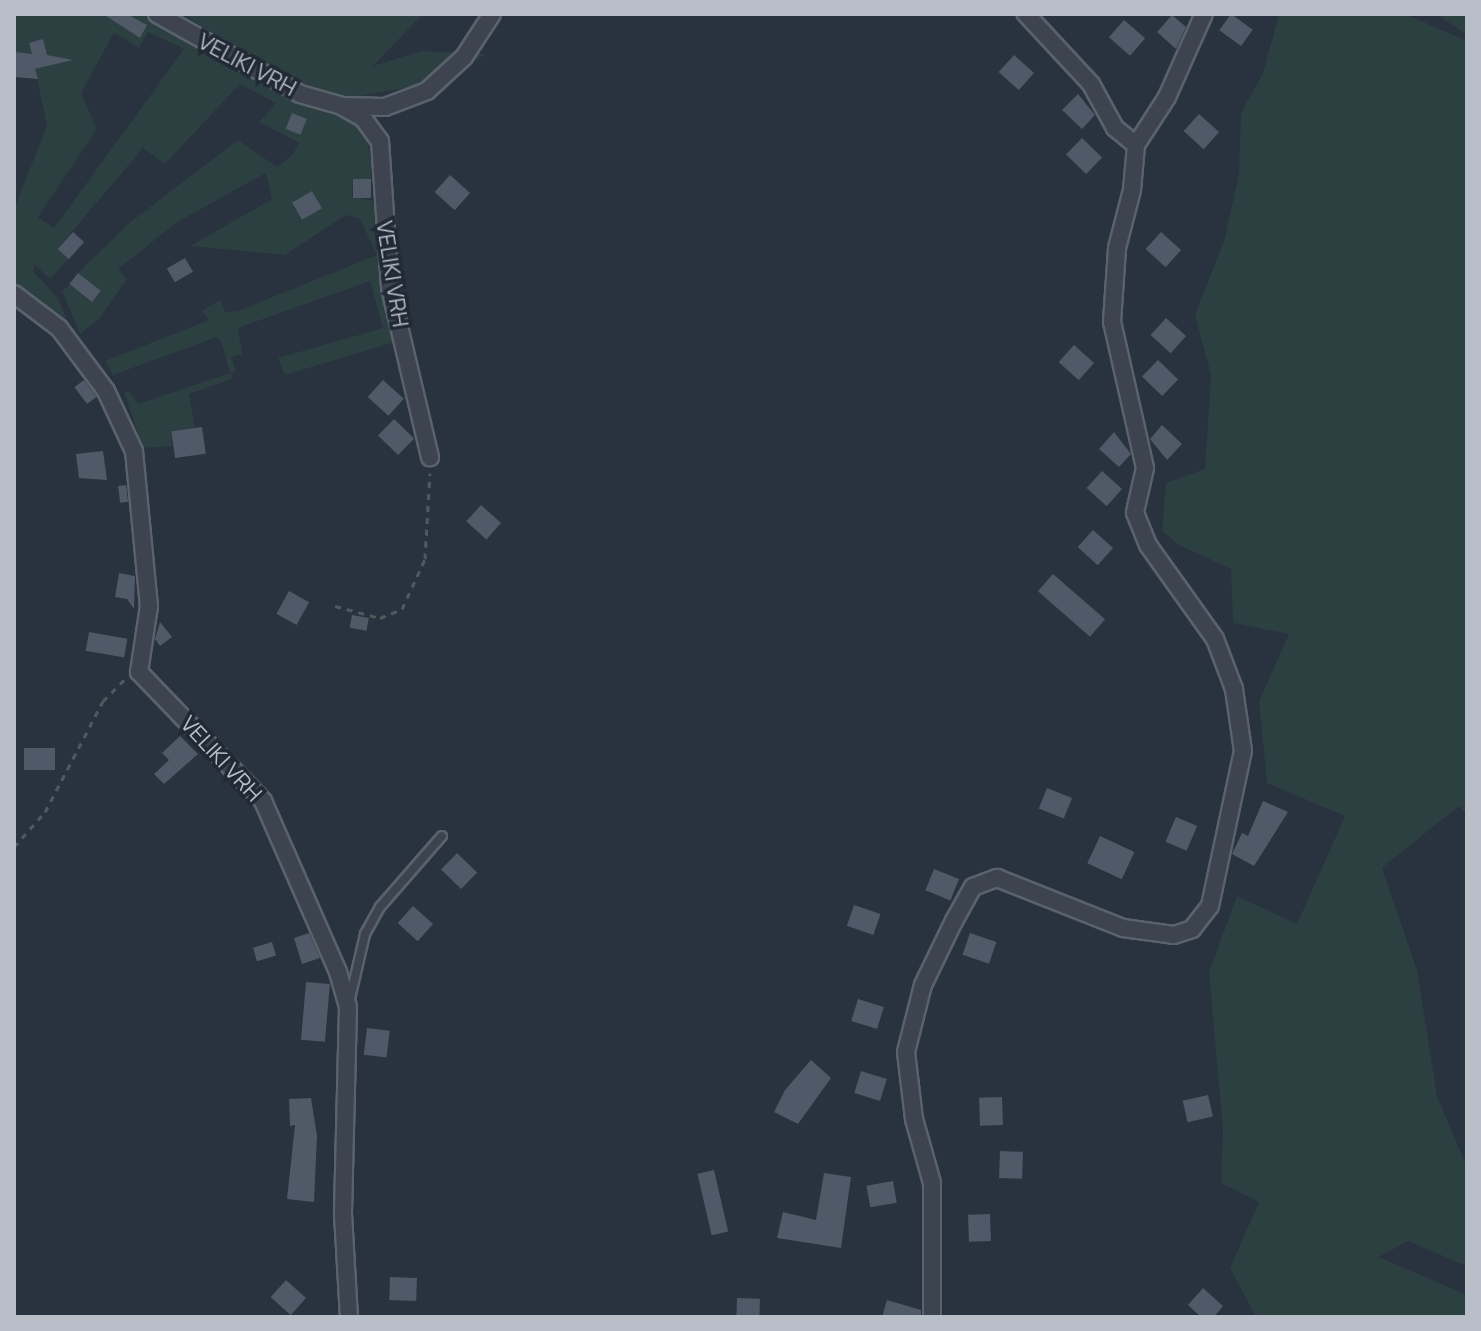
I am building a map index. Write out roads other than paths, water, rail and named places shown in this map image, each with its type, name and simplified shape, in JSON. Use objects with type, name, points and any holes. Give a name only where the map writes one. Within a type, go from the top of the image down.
[{"type":"street","name":"VELIKI VRH","points":[[157,14],[264,78],[342,106],[363,118],[380,141],[390,288],[430,457]]},
{"type":"street","points":[[342,106],[385,107],[427,91],[464,57],[492,14]]},
{"type":"street","points":[[1026,14],[1091,84],[1115,128],[1136,145]]},
{"type":"street","points":[[932,1317],[932,1183],[914,1119],[906,1052],[923,985],[973,887],[997,878],[1123,928],[1174,935],[1192,929],[1210,906],[1231,825],[1243,751],[1234,689],[1215,639],[1148,545],[1135,512],[1145,468],[1112,322],[1117,248],[1132,190],[1136,145],[1167,97],[1204,14]]},
{"type":"street","name":"VELIKI VRH","points":[[14,294],[59,328],[106,391],[134,451],[149,606],[139,672],[263,801],[297,888],[323,931],[348,1007],[343,1214],[349,1317]]},
{"type":"lane","points":[[348,1007],[365,934],[380,907],[442,836]]}]
